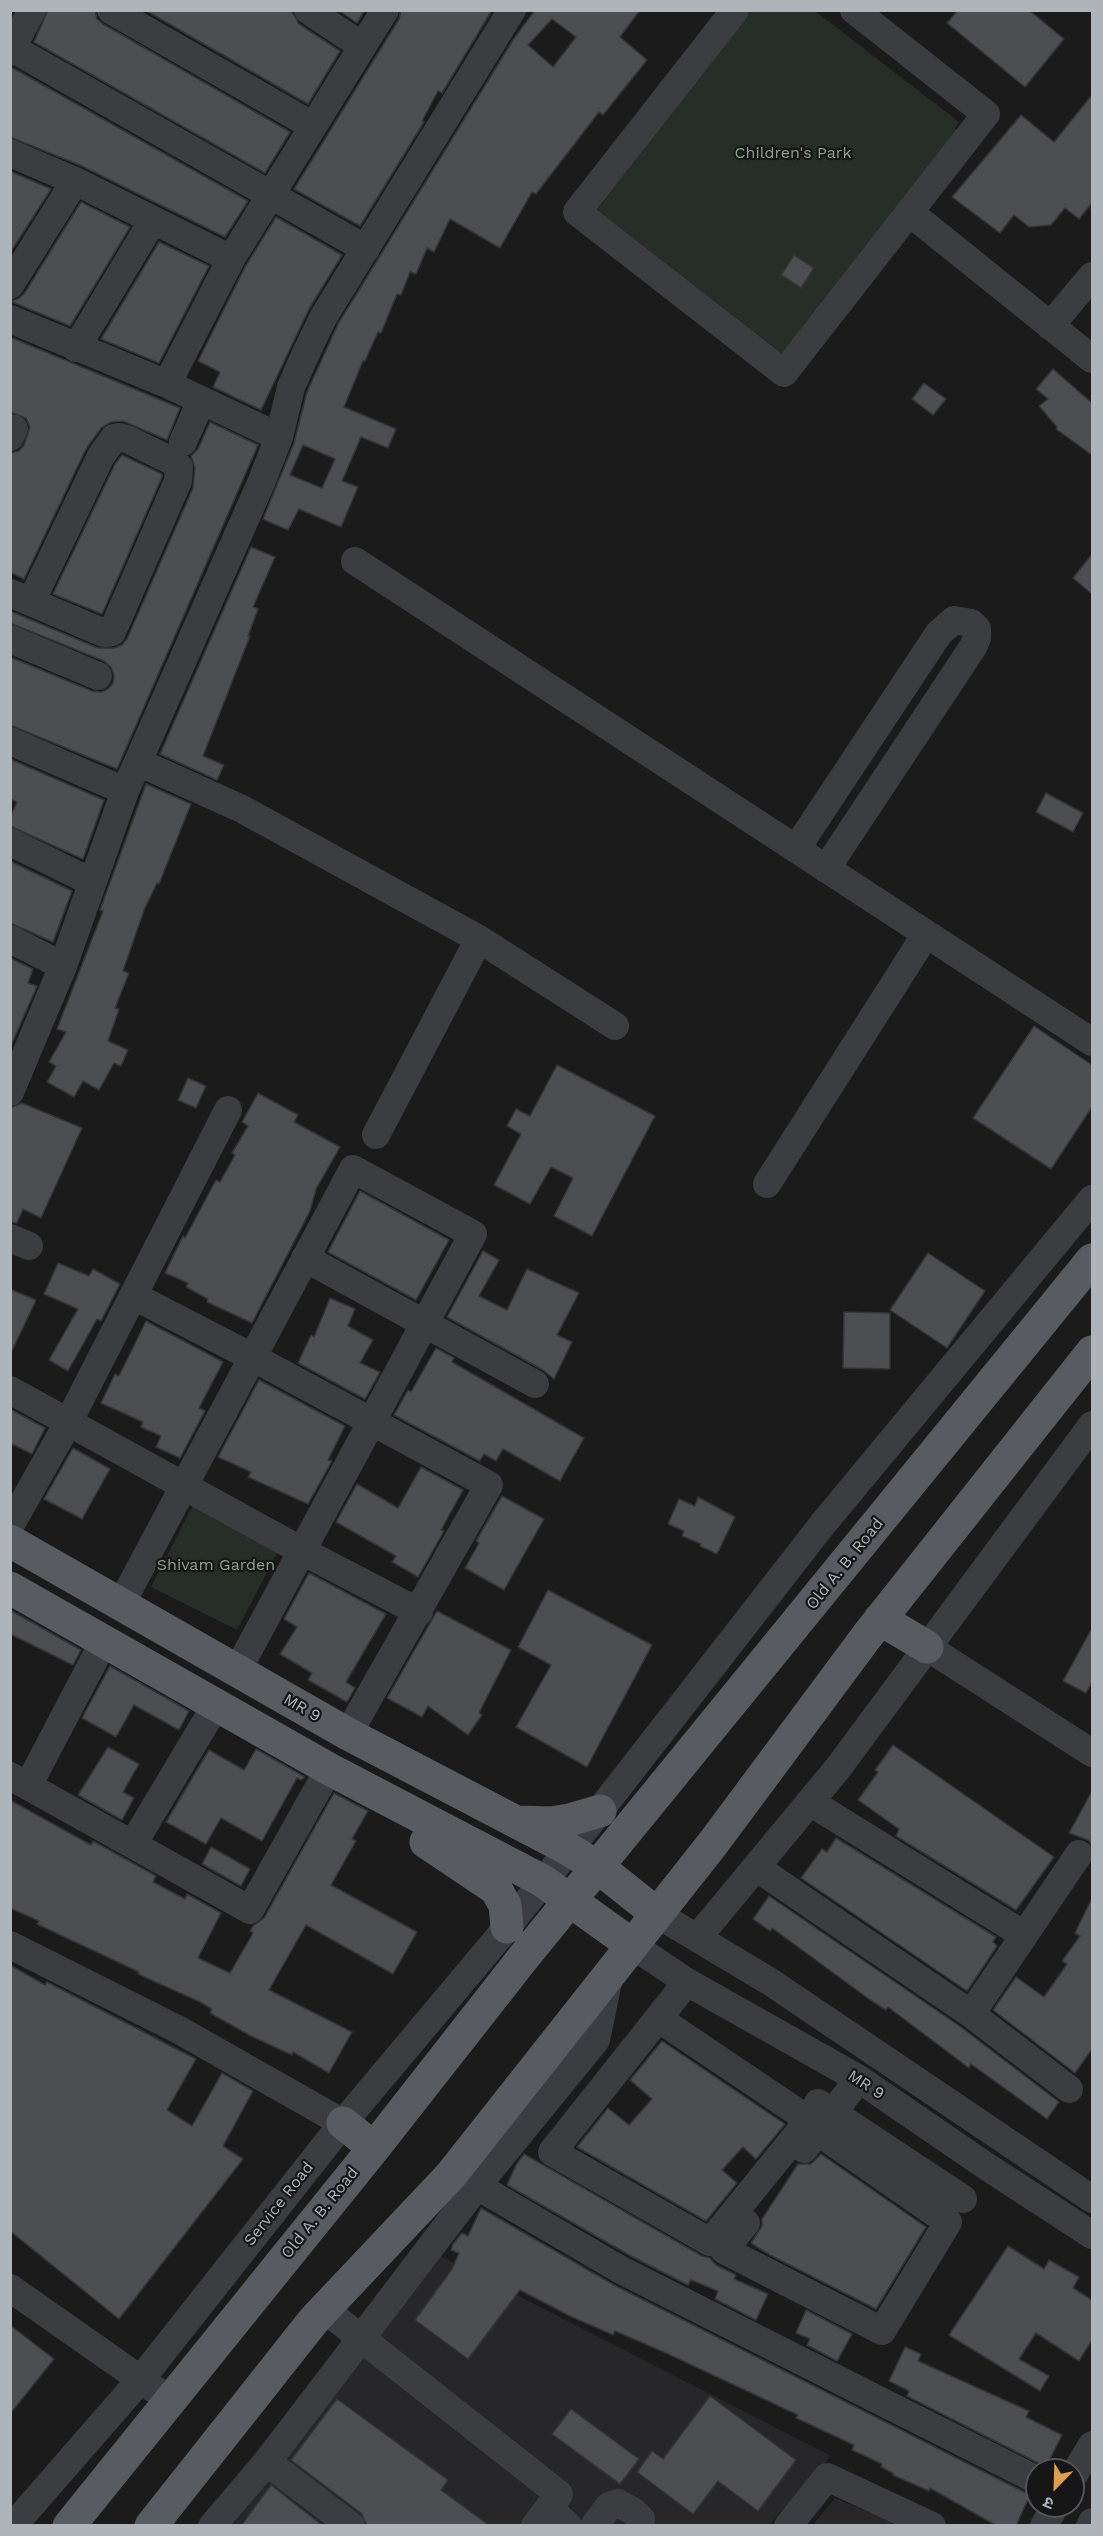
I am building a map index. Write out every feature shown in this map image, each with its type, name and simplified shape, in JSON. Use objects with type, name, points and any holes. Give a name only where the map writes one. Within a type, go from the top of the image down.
[{"type":"main road","name":"Old A. B. Road","points":[[69,2526],[374,2148],[487,2003],[1092,1260]]},
{"type":"main road","points":[[151,2526],[324,2309],[464,2181],[610,1972],[714,1842],[880,1619],[1092,1352]]},
{"type":"main road","name":"MR 9","points":[[10,1541],[348,1734],[568,1850],[598,1868],[657,1914]]},
{"type":"main road","points":[[10,1588],[329,1769],[543,1881],[632,1945]]},
{"type":"main road","points":[[880,1619],[927,1647]]},
{"type":"main road","points":[[398,1805],[419,1838],[496,1889],[505,1905],[507,1927]]},
{"type":"main road","points":[[515,1821],[551,1823],[600,1810]]},
{"type":"main road","points":[[343,2123],[374,2148]]},
{"type":"street","points":[[32,10],[11,49],[366,249]]},
{"type":"street","points":[[111,10],[313,126]]},
{"type":"street","points":[[308,10],[362,46]]},
{"type":"street","points":[[167,384],[231,259],[385,10]]},
{"type":"street","points":[[10,1092],[19,1046],[63,966],[126,791],[261,483],[279,437],[291,387],[307,351],[324,316],[426,147],[482,63],[512,10]]},
{"type":"street","points":[[735,10],[577,212],[784,373],[986,114],[854,10]]},
{"type":"street","points":[[10,153],[75,181],[231,259]]},
{"type":"street","points":[[10,285],[75,181]]},
{"type":"street","points":[[909,212],[1092,359]]},
{"type":"street","points":[[76,348],[153,220]]},
{"type":"street","points":[[1050,326],[1092,276]]},
{"type":"street","points":[[10,319],[167,384],[279,437]]},
{"type":"street","points":[[183,442],[201,401]]},
{"type":"street","points":[[10,428],[14,429],[10,437]]},
{"type":"street","points":[[119,436],[127,439],[174,462],[179,467],[178,481],[112,632],[104,633],[21,597],[101,456],[114,438],[119,436]]},
{"type":"street","points":[[356,561],[1092,1042]]},
{"type":"street","points":[[796,849],[939,633],[954,620],[971,622],[977,629],[977,638],[973,647],[826,869]]},
{"type":"street","points":[[10,639],[98,676]]},
{"type":"street","points":[[10,741],[126,791]]},
{"type":"street","points":[[138,762],[242,809],[480,939],[615,1026]]},
{"type":"street","points":[[10,842],[92,882]]},
{"type":"street","points":[[767,1184],[926,934]]},
{"type":"street","points":[[10,939],[63,966]]},
{"type":"street","points":[[376,1135],[480,939]]},
{"type":"street","points":[[10,1526],[69,1423],[228,1110]]},
{"type":"street","points":[[121,1604],[353,1169],[473,1234],[237,1671]]},
{"type":"street","name":"Service Road","points":[[14,2526],[141,2379],[343,2123],[507,1927],[822,1525],[1092,1200]]},
{"type":"street","points":[[305,1258],[535,1384]]},
{"type":"street","points":[[134,1296],[489,1485],[348,1734]]},
{"type":"street","points":[[10,1390],[302,1551],[419,1612]]},
{"type":"street","points":[[698,1937],[810,1802],[1092,1425]]},
{"type":"street","points":[[104,1641],[19,1781],[250,1910],[329,1769]]},
{"type":"street","points":[[927,1647],[1092,1753]]},
{"type":"street","points":[[133,1844],[216,1705]]},
{"type":"street","points":[[810,1802],[1024,1935]]},
{"type":"street","points":[[971,2014],[1079,1854]]},
{"type":"street","points":[[757,1868],[971,2014],[1069,2089]]},
{"type":"street","name":"MR 9","points":[[657,1914],[769,1981],[1092,2199]]},
{"type":"street","points":[[10,1945],[179,2030],[343,2123]]},
{"type":"street","name":"MR 9","points":[[632,1945],[687,1982],[859,2079],[1092,2235]]},
{"type":"street","points":[[664,2013],[809,2120],[710,2242],[552,2152],[687,1982]]},
{"type":"street","points":[[664,2013],[956,2210]]},
{"type":"street","points":[[859,2079],[724,2250],[882,2331],[956,2210],[986,2166]]},
{"type":"street","points":[[213,2526],[267,2462],[361,2338],[464,2181],[621,2270],[1025,2474]]},
{"type":"street","points":[[10,2288],[170,2401]]},
{"type":"street","points":[[324,2309],[559,2494],[550,2520]]},
{"type":"street","points":[[1084,2458],[1092,2445]]},
{"type":"street","points":[[267,2462],[351,2526]]},
{"type":"street","points":[[788,2526],[827,2477],[932,2526]]},
{"type":"street","points":[[594,2526],[609,2506],[618,2503],[641,2519],[640,2526]]},
{"type":"shaded area","points":[[421,2246],[831,2456],[769,2525],[196,2526]]},
{"type":"shaded area","points":[[835,2498],[899,2525],[812,2526]]},
{"type":"green space","name":"Children's Park","points":[[750,11],[815,11],[959,122],[955,128],[960,133],[784,355],[597,210]]},
{"type":"green space","name":"Shivam Garden","points":[[196,1499],[282,1543],[237,1630],[151,1587]]},
{"type":"building","points":[[48,10],[95,10],[97,19],[103,24],[290,132],[265,173],[34,42]]},
{"type":"building","points":[[145,10],[291,10],[299,24],[340,51],[308,104]]},
{"type":"building","points":[[338,10],[365,10],[357,23]]},
{"type":"building","points":[[401,10],[492,10],[442,93],[438,91],[422,121],[424,122],[360,226],[294,189],[399,19]]},
{"type":"building","points":[[535,10],[640,10],[620,37],[647,60],[603,115],[599,112],[536,194],[532,192],[500,248],[450,219],[434,252],[427,248],[416,274],[410,272],[401,295],[397,294],[381,333],[378,332],[363,361],[344,407],[396,429],[388,448],[361,437],[342,481],[358,487],[341,527],[299,509],[288,530],[263,519],[294,443],[307,392],[338,324],[513,40]],"holes":[[[552,19],[576,37],[553,67],[528,45]],[[303,445],[335,459],[322,488],[290,475]]]},
{"type":"building","points":[[958,10],[1029,10],[1064,39],[1025,87],[947,23]]},
{"type":"building","points":[[10,68],[248,201],[225,237],[82,166],[10,137]]},
{"type":"building","points":[[1092,95],[1092,203],[1079,219],[1065,208],[1051,225],[1029,227],[1014,215],[1000,233],[952,197],[1021,115],[1054,142]]},
{"type":"building","points":[[10,171],[51,189],[10,253]]},
{"type":"building","points":[[81,202],[130,227],[70,326],[10,301],[24,294]]},
{"type":"building","points":[[276,217],[342,255],[309,309],[261,410],[213,387],[220,372],[198,361],[245,267]]},
{"type":"building","points":[[159,242],[209,266],[159,363],[101,339]]},
{"type":"building","points":[[794,255],[814,268],[801,288],[781,275]]},
{"type":"building","points":[[10,337],[180,408],[167,440],[123,421],[111,422],[101,428],[86,449],[24,579],[10,572],[10,453],[19,451],[24,445],[30,427],[26,418],[10,412]]},
{"type":"building","points":[[1053,369],[1092,403],[1092,455],[1056,429],[1057,427],[1039,406],[1048,399],[1036,389]]},
{"type":"building","points":[[924,383],[946,399],[933,415],[912,399]]},
{"type":"building","points":[[210,422],[258,445],[117,769],[10,725],[10,657],[92,691],[101,692],[113,683],[114,675],[111,667],[104,661],[10,623],[10,611],[98,648],[114,648],[122,645],[127,639],[193,488],[195,468],[191,456],[198,449]]},
{"type":"building","points":[[122,455],[162,474],[162,477],[102,614],[53,594],[115,464]]},
{"type":"building","points":[[251,547],[275,557],[253,607],[258,609],[248,636],[250,636],[203,756],[224,765],[217,780],[160,754]]},
{"type":"building","points":[[1092,554],[1092,594],[1073,578]]},
{"type":"building","points":[[10,759],[104,800],[83,859],[10,826],[10,817],[17,802],[10,799]]},
{"type":"building","points":[[146,784],[191,804],[159,884],[157,883],[144,910],[123,971],[129,973],[115,1008],[119,1009],[108,1041],[128,1050],[121,1066],[114,1063],[99,1090],[83,1081],[74,1097],[47,1082],[56,1066],[49,1062],[66,1032],[57,1029],[103,911],[100,910]]},
{"type":"building","points":[[1046,793],[1083,813],[1073,832],[1036,812]]},
{"type":"building","points":[[10,861],[72,891],[53,942],[10,923]]},
{"type":"building","points":[[10,958],[33,969],[28,983],[37,986],[10,1048]]},
{"type":"building","points":[[1034,1026],[1092,1065],[1092,1107],[1051,1169],[973,1118]]},
{"type":"building","points":[[557,1065],[655,1116],[592,1236],[554,1216],[573,1178],[551,1167],[530,1204],[494,1185],[521,1134],[507,1126],[516,1109],[530,1116]]},
{"type":"building","points":[[188,1078],[206,1086],[196,1108],[178,1100]]},
{"type":"building","points":[[258,1093],[298,1115],[294,1122],[340,1147],[316,1189],[310,1211],[252,1323],[207,1302],[208,1299],[186,1287],[188,1283],[165,1273],[183,1236],[185,1238],[216,1180],[220,1182],[235,1155],[232,1153],[248,1126],[242,1122]]},
{"type":"building","points":[[22,1103],[82,1128],[41,1218],[23,1209],[17,1223],[10,1222],[10,1108]]},
{"type":"building","points":[[360,1191],[449,1240],[416,1300],[328,1252]]},
{"type":"building","points":[[483,1251],[499,1260],[479,1296],[507,1310],[527,1269],[579,1293],[557,1335],[572,1342],[554,1379],[543,1370],[447,1317]]},
{"type":"building","points":[[928,1253],[985,1291],[947,1348],[890,1310]]},
{"type":"building","points":[[58,1263],[89,1276],[93,1269],[120,1284],[101,1321],[97,1319],[68,1371],[49,1360],[78,1309],[44,1294]]},
{"type":"building","points":[[10,1289],[36,1300],[10,1355]]},
{"type":"building","points":[[330,1298],[355,1309],[348,1326],[373,1340],[360,1363],[380,1372],[365,1399],[298,1363],[311,1335],[314,1337]]},
{"type":"building","points":[[844,1312],[890,1313],[890,1369],[843,1368]]},
{"type":"building","points":[[146,1321],[223,1362],[199,1408],[205,1411],[180,1458],[156,1447],[161,1436],[141,1427],[143,1422],[101,1403],[115,1374],[119,1376]]},
{"type":"building","points":[[436,1348],[454,1358],[452,1362],[584,1438],[560,1481],[503,1449],[496,1461],[484,1454],[480,1461],[394,1415],[408,1390],[411,1392]]},
{"type":"building","points":[[259,1380],[345,1426],[328,1460],[332,1461],[308,1504],[248,1477],[251,1472],[218,1457]]},
{"type":"building","points":[[10,1409],[45,1428],[32,1454],[10,1443]]},
{"type":"building","points":[[73,1448],[110,1469],[82,1519],[44,1499]]},
{"type":"building","points":[[421,1467],[463,1490],[441,1530],[444,1531],[418,1577],[392,1562],[396,1556],[336,1522],[357,1484],[398,1508]]},
{"type":"building","points":[[502,1496],[544,1519],[504,1590],[465,1568],[479,1543],[476,1541]]},
{"type":"building","points":[[698,1497],[735,1517],[717,1554],[682,1536],[684,1531],[668,1524],[679,1499],[695,1506]]},
{"type":"building","points":[[309,1573],[386,1614],[346,1682],[355,1688],[347,1702],[308,1680],[312,1673],[280,1654],[297,1627],[284,1619]]},
{"type":"building","points":[[548,1590],[652,1645],[587,1767],[516,1727],[551,1665],[518,1647]]},
{"type":"building","points":[[10,1610],[81,1650],[73,1665],[10,1634]]},
{"type":"building","points":[[437,1611],[511,1650],[479,1713],[482,1715],[468,1735],[428,1706],[422,1717],[387,1698]]},
{"type":"building","points":[[1092,1628],[1092,1682],[1086,1693],[1063,1681]]},
{"type":"building","points":[[110,1666],[189,1711],[179,1730],[134,1705],[116,1737],[82,1718]]},
{"type":"building","points":[[893,1745],[1054,1857],[1016,1910],[896,1836],[899,1829],[858,1800],[878,1772],[875,1770]]},
{"type":"building","points":[[108,1747],[139,1764],[123,1792],[134,1798],[122,1820],[78,1795]]},
{"type":"building","points":[[256,1749],[305,1777],[301,1780],[297,1778],[262,1841],[221,1818],[206,1844],[166,1822],[209,1750],[244,1770]]},
{"type":"building","points":[[1092,1791],[1092,1845],[1088,1840],[1069,1833]]},
{"type":"building","points":[[334,1793],[368,1811],[352,1839],[356,1841],[331,1885],[417,1932],[393,1974],[306,1925],[269,1990],[352,2032],[329,2073],[293,2052],[292,2055],[251,2036],[210,2013],[212,2009],[200,2002],[138,1974],[139,1972],[37,1924],[39,1921],[10,1908],[10,1800],[91,1845],[93,1841],[156,1876],[153,1882],[185,1899],[187,1894],[221,1913],[198,1958],[230,1973],[253,1933],[250,1931],[264,1918]]},
{"type":"building","points":[[836,1838],[996,1937],[993,1942],[997,1946],[967,1991],[801,1878],[822,1849],[827,1852]]},
{"type":"building","points":[[211,1847],[250,1869],[241,1886],[202,1864]]},
{"type":"building","points":[[769,1896],[961,2027],[1059,2102],[1047,2119],[971,2064],[969,2068],[888,2007],[886,2010],[869,1999],[772,1928],[770,1931],[753,1919]]},
{"type":"building","points":[[1092,1898],[1092,2049],[1075,2073],[993,2010],[1016,1977],[1044,1997],[1067,1964],[1062,1961],[1080,1936],[1075,1933]]},
{"type":"building","points":[[10,1965],[45,1985],[47,1982],[196,2059],[167,2110],[192,2126],[222,2073],[253,2091],[223,2146],[243,2159],[119,2319],[10,2231]]},
{"type":"building","points":[[662,2041],[785,2124],[756,2159],[743,2147],[722,2170],[737,2183],[706,2221],[577,2147],[608,2108],[629,2125],[652,2099],[630,2080]]},
{"type":"building","points":[[524,2154],[702,2256],[710,2258],[716,2265],[736,2275],[734,2279],[768,2294],[756,2320],[715,2299],[718,2291],[691,2280],[688,2285],[629,2255],[507,2185]]},
{"type":"building","points":[[821,2154],[926,2227],[876,2309],[751,2243],[762,2226],[762,2219],[798,2164],[811,2164]]},
{"type":"building","points":[[481,2208],[614,2285],[1025,2492],[1025,2506],[1016,2526],[997,2526],[930,2488],[929,2491],[893,2475],[881,2467],[882,2464],[852,2450],[854,2445],[796,2418],[798,2415],[666,2353],[615,2331],[613,2335],[570,2316],[520,2290],[468,2359],[415,2320],[452,2269],[459,2253],[451,2250],[453,2244],[462,2233],[468,2236]]},
{"type":"building","points":[[1008,2246],[1044,2269],[1049,2260],[1079,2277],[1073,2288],[1092,2300],[1092,2340],[1079,2361],[1036,2333],[1019,2359],[1049,2376],[1040,2391],[949,2335]]},
{"type":"building","points":[[806,2310],[852,2334],[837,2361],[807,2345],[810,2339],[796,2333]]},
{"type":"building","points":[[10,2325],[54,2359],[10,2414]]},
{"type":"building","points":[[905,2347],[921,2354],[918,2361],[1029,2411],[1026,2417],[1062,2435],[1050,2458],[1028,2458],[907,2396],[909,2391],[889,2381]]},
{"type":"building","points":[[710,2396],[796,2460],[758,2511],[718,2481],[693,2514],[637,2472],[652,2451],[663,2459]]},
{"type":"building","points":[[337,2399],[448,2480],[441,2490],[490,2526],[367,2526],[361,2513],[291,2460]]},
{"type":"building","points":[[571,2409],[639,2459],[620,2484],[552,2434]]},
{"type":"building","points":[[271,2485],[323,2526],[241,2526]]}]
